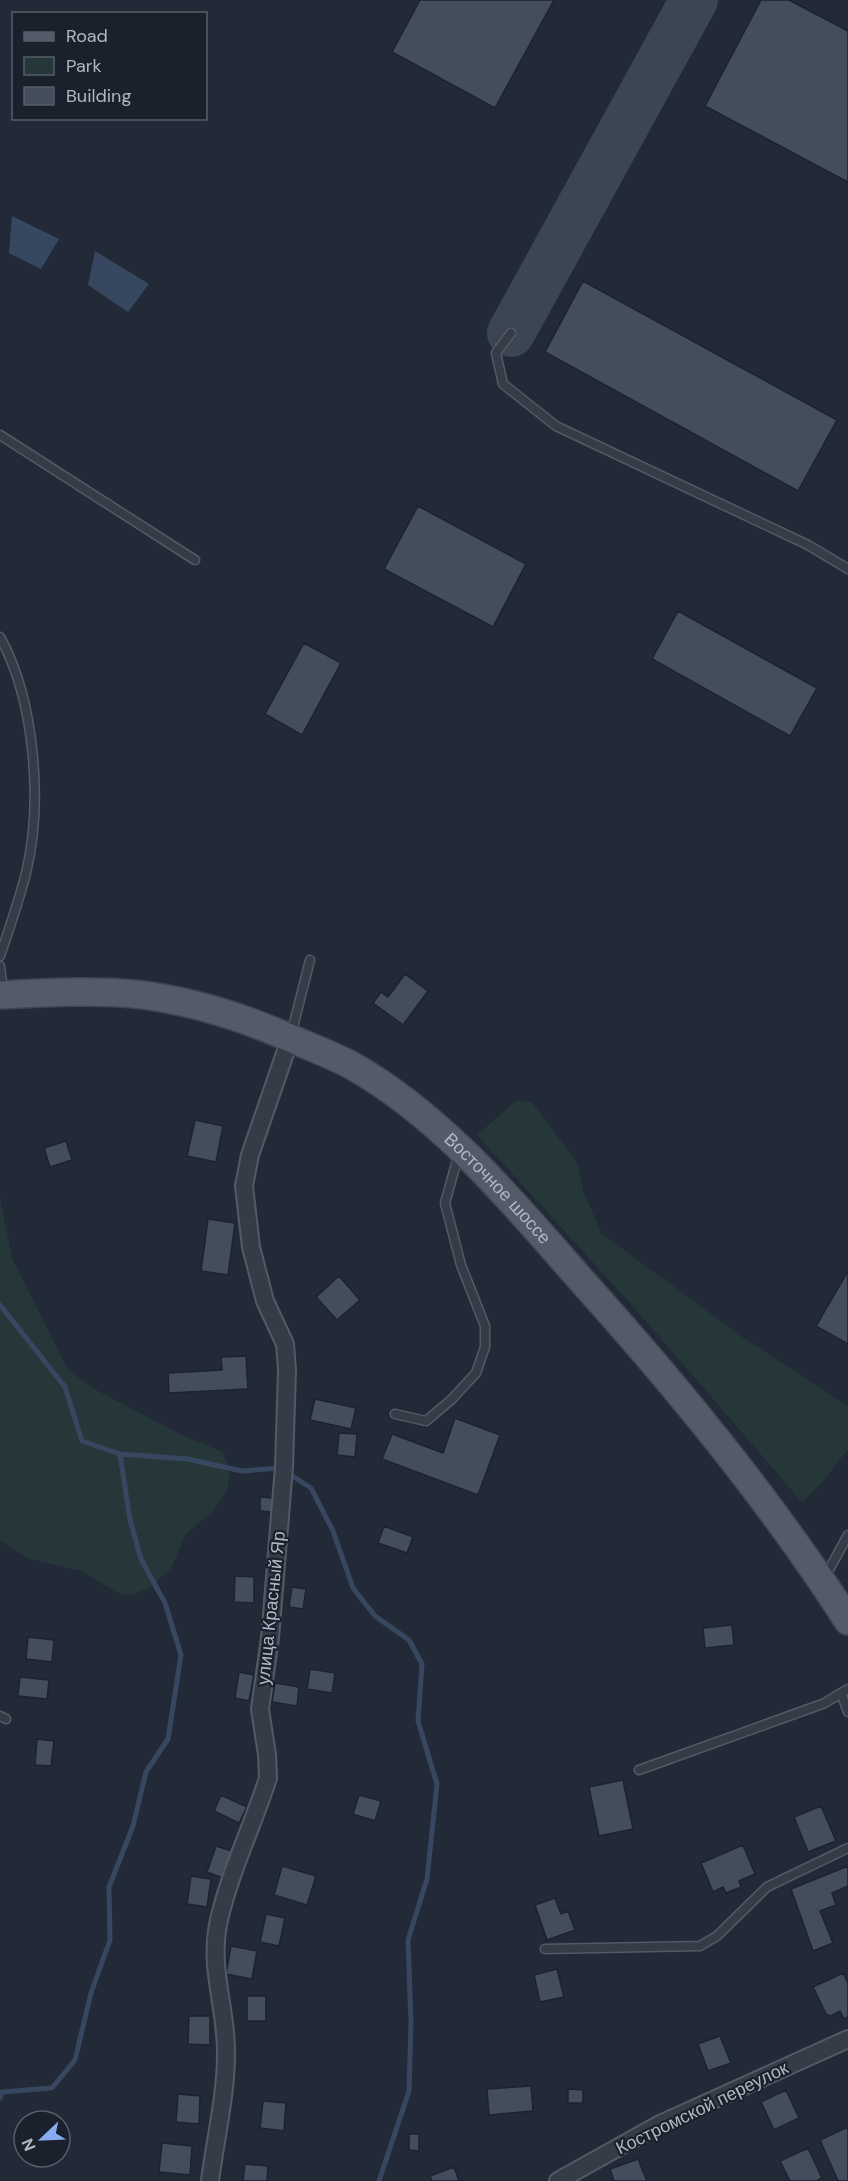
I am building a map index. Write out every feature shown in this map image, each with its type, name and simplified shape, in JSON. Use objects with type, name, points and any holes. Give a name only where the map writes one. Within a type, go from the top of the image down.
[{"type":"main road","name":"Восточное шоссе","points":[[1,995],[133,994],[238,1016],[359,1071],[428,1121],[490,1177],[671,1380],[823,1582],[848,1621]]},
{"type":"street","name":"улица Красный Яр","points":[[210,2181],[226,2057],[225,2016],[216,1983],[215,1955],[219,1920],[268,1778],[260,1709],[270,1638],[284,1467],[287,1370],[285,1344],[265,1301],[251,1247],[244,1186],[250,1155],[290,1038]]},
{"type":"street","name":"Костромской переулок","points":[[558,2181],[660,2124],[848,2039]]},
{"type":"lane","points":[[511,333],[496,353],[502,384],[556,426],[808,545],[848,569]]},
{"type":"lane","points":[[0,435],[195,561]]},
{"type":"lane","points":[[0,637],[32,730],[35,804],[26,872],[0,956]]},
{"type":"lane","points":[[290,1038],[310,960]]},
{"type":"lane","points":[[0,966],[1,995]]},
{"type":"lane","points":[[395,1414],[426,1421],[451,1400],[476,1373],[485,1347],[485,1326],[461,1265],[446,1203],[460,1150]]},
{"type":"lane","points":[[823,1582],[848,1535]]},
{"type":"lane","points":[[639,1770],[822,1705],[845,1691],[848,1712]]},
{"type":"lane","points":[[545,1949],[700,1946],[717,1936],[767,1887],[848,1848]]},
{"type":"green space","points":[[517,1100],[532,1102],[578,1164],[583,1190],[601,1233],[742,1337],[848,1406],[848,1449],[821,1484],[802,1502],[631,1304],[477,1135]]},
{"type":"green space","points":[[0,1198],[12,1258],[68,1370],[98,1391],[184,1436],[223,1452],[230,1473],[227,1490],[214,1510],[185,1535],[171,1569],[149,1588],[131,1595],[120,1594],[81,1571],[28,1558],[0,1540]]},
{"type":"water","points":[[12,216],[59,239],[41,269],[9,253]]},
{"type":"water","points":[[95,251],[149,284],[128,312],[88,285]]},
{"type":"building","points":[[420,0],[554,0],[495,108],[392,52]]},
{"type":"building","points":[[761,0],[789,0],[848,31],[848,182],[705,106]]},
{"type":"building","points":[[583,281],[837,420],[798,491],[545,352]]},
{"type":"building","points":[[418,506],[526,564],[493,627],[384,569]]},
{"type":"building","points":[[678,611],[817,688],[790,736],[652,659]]},
{"type":"building","points":[[304,643],[341,663],[302,735],[265,714]]},
{"type":"building","points":[[405,974],[428,991],[403,1025],[373,1003],[381,992],[388,997]]},
{"type":"building","points":[[195,1120],[223,1126],[216,1162],[187,1156]]},
{"type":"building","points":[[66,1141],[72,1160],[50,1167],[44,1148]]},
{"type":"building","points":[[208,1219],[235,1223],[228,1275],[201,1271]]},
{"type":"building","points":[[848,1271],[848,1344],[816,1326]]},
{"type":"building","points":[[339,1276],[360,1300],[337,1320],[316,1297]]},
{"type":"building","points":[[246,1356],[248,1389],[169,1393],[168,1373],[222,1370],[221,1357]]},
{"type":"building","points":[[315,1399],[356,1408],[351,1429],[310,1420]]},
{"type":"building","points":[[455,1418],[500,1435],[478,1495],[382,1459],[392,1434],[443,1453]]},
{"type":"building","points":[[339,1433],[357,1434],[355,1457],[337,1455]]},
{"type":"building","points":[[260,1497],[272,1498],[272,1512],[260,1511]]},
{"type":"building","points":[[384,1526],[413,1537],[407,1553],[378,1543]]},
{"type":"building","points":[[235,1576],[254,1577],[254,1603],[234,1602]]},
{"type":"building","points":[[292,1587],[306,1589],[303,1609],[289,1607]]},
{"type":"building","points":[[732,1625],[734,1645],[705,1648],[703,1628]]},
{"type":"building","points":[[28,1637],[54,1640],[52,1662],[26,1659]]},
{"type":"building","points":[[310,1669],[335,1673],[332,1693],[307,1689]]},
{"type":"building","points":[[239,1672],[254,1675],[249,1701],[235,1698]]},
{"type":"building","points":[[20,1677],[49,1680],[47,1699],[18,1696]]},
{"type":"building","points":[[275,1683],[299,1687],[297,1706],[272,1702]]},
{"type":"building","points":[[37,1739],[54,1741],[51,1766],[35,1765]]},
{"type":"building","points":[[623,1780],[633,1829],[599,1836],[589,1787]]},
{"type":"building","points":[[221,1795],[247,1807],[239,1823],[214,1811]]},
{"type":"building","points":[[359,1795],[381,1801],[375,1821],[353,1814]]},
{"type":"building","points":[[821,1806],[836,1841],[808,1852],[794,1817]]},
{"type":"building","points":[[743,1845],[755,1874],[739,1881],[741,1887],[726,1893],[723,1887],[713,1892],[701,1863]]},
{"type":"building","points":[[216,1846],[235,1852],[225,1879],[207,1872]]},
{"type":"building","points":[[282,1866],[316,1876],[307,1905],[274,1895]]},
{"type":"building","points":[[848,1866],[848,1886],[832,1893],[836,1905],[820,1911],[833,1943],[813,1951],[791,1889]]},
{"type":"building","points":[[191,1876],[211,1879],[207,1907],[187,1904]]},
{"type":"building","points":[[555,1898],[561,1914],[568,1911],[575,1930],[547,1940],[535,1905]]},
{"type":"building","points":[[266,1914],[285,1918],[279,1946],[260,1942]]},
{"type":"building","points":[[231,1946],[257,1951],[252,1979],[226,1974]]},
{"type":"building","points":[[557,1969],[564,1997],[540,2002],[534,1975]]},
{"type":"building","points":[[843,1973],[848,1983],[848,2017],[844,2019],[840,2011],[831,2016],[826,2014],[813,1987]]},
{"type":"building","points":[[247,1996],[266,1996],[266,2021],[247,2021]]},
{"type":"building","points":[[189,2016],[210,2016],[210,2045],[188,2044]]},
{"type":"building","points":[[720,2036],[731,2063],[708,2071],[698,2044]]},
{"type":"building","points":[[531,2086],[533,2111],[489,2115],[487,2089]]},
{"type":"building","points":[[568,2089],[583,2090],[583,2103],[568,2103]]},
{"type":"building","points":[[786,2090],[799,2118],[774,2130],[761,2102]]},
{"type":"building","points":[[178,2094],[200,2096],[199,2124],[176,2122]]},
{"type":"building","points":[[263,2101],[286,2103],[284,2131],[260,2128]]},
{"type":"building","points":[[848,2127],[848,2181],[838,2181],[820,2140]]},
{"type":"building","points":[[409,2134],[419,2134],[419,2151],[409,2150]]},
{"type":"building","points":[[162,2143],[192,2146],[190,2175],[159,2172]]},
{"type":"building","points":[[808,2148],[822,2178],[816,2181],[790,2181],[780,2161]]},
{"type":"building","points":[[638,2159],[647,2181],[614,2181],[610,2169]]},
{"type":"building","points":[[245,2164],[268,2166],[267,2181],[243,2181]]},
{"type":"building","points":[[454,2167],[459,2181],[432,2181],[430,2176]]},
{"type":"waterway","points":[[0,1305],[65,1387],[82,1441],[120,1454],[130,1520],[141,1559],[165,1603],[181,1655],[168,1739],[146,1772],[133,1826],[109,1887],[110,1940],[91,1993],[75,2060],[52,2088],[2,2092],[0,2098]]},
{"type":"waterway","points":[[120,1454],[187,1459],[242,1471],[280,1468],[311,1488],[333,1531],[353,1588],[375,1616],[409,1640],[422,1664],[418,1721],[437,1784],[427,1879],[408,1940],[411,2022],[409,2091],[379,2181]]},
{"type":"taxiway","points":[[511,333],[694,0]]}]
